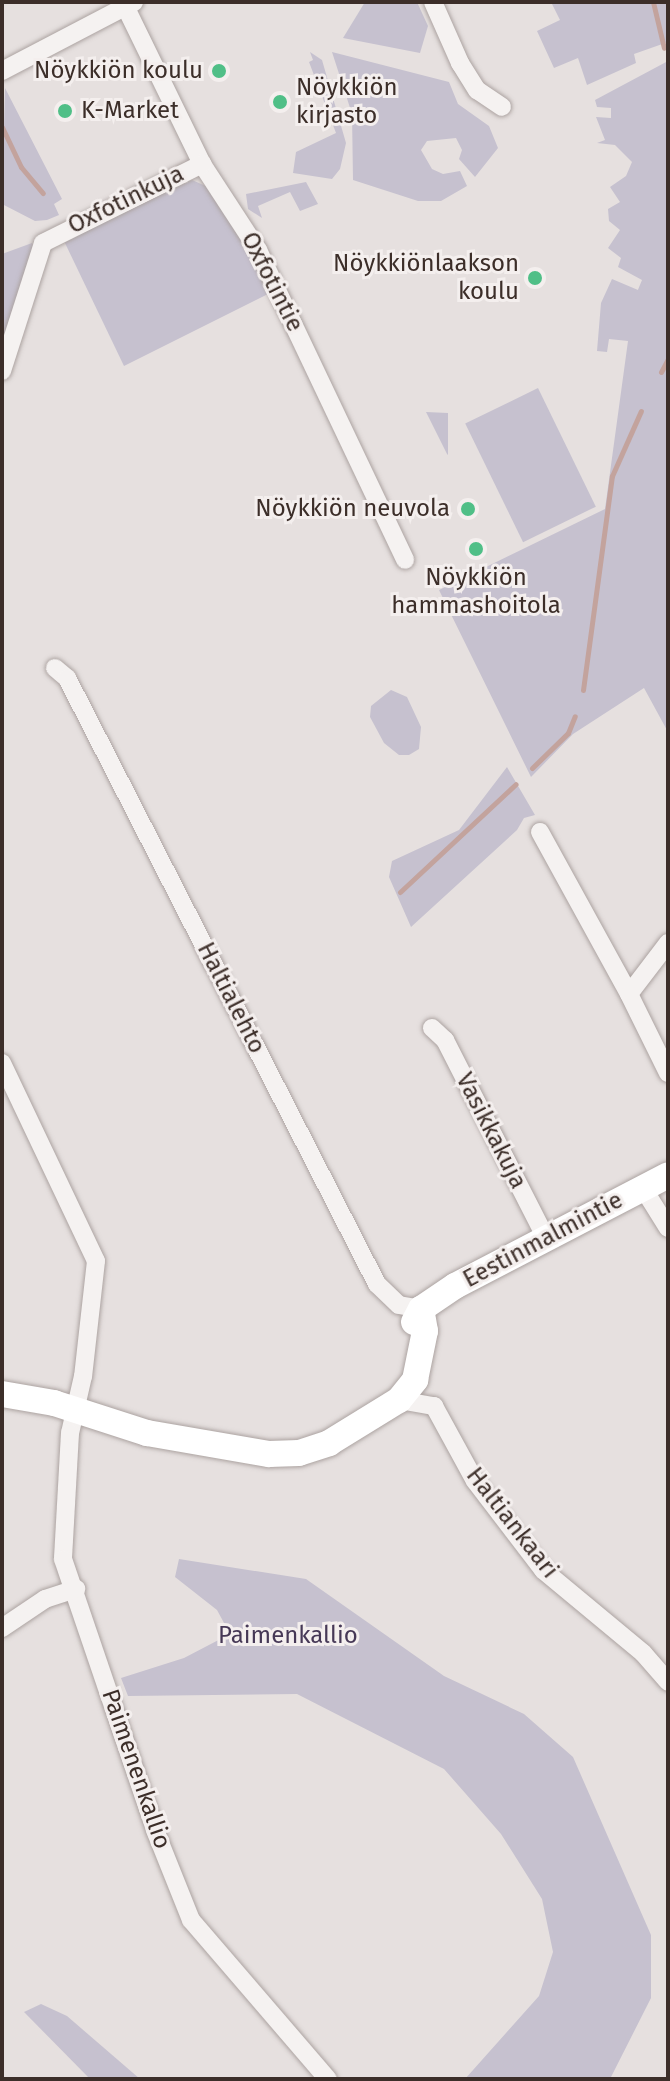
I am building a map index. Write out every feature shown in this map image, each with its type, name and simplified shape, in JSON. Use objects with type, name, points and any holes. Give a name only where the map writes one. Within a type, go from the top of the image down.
[{"type":"street","points":[[433,2],[460,63],[477,90],[502,107]]},
{"type":"street","points":[[2,71],[131,6]]},
{"type":"street","name":"Oxfotintie","points":[[131,6],[202,164],[258,250],[405,560]]},
{"type":"street","name":"Oxfotinkuja","points":[[2,371],[43,243],[202,164]]},
{"type":"street","name":"Haltialehto","points":[[55,668],[74,692],[377,1284],[399,1305],[421,1309]]},
{"type":"street","points":[[540,832],[629,994],[668,1073]]},
{"type":"street","points":[[629,994],[668,943]]},
{"type":"street","name":"Vasikkakuja","points":[[432,1028],[445,1040],[546,1238]]},
{"type":"street","name":"Paimenenkallio","points":[[2,1063],[96,1261],[83,1376],[74,1412],[61,1534],[76,1589],[155,1830],[191,1920],[328,2079]]},
{"type":"street","name":"Eestinmalmintie","points":[[421,1309],[546,1238],[668,1175]]},
{"type":"street","points":[[643,1188],[668,1228]]},
{"type":"street","points":[[2,1394],[54,1403],[74,1412],[147,1433],[284,1454],[319,1449],[399,1400],[415,1380],[425,1331],[421,1309]]},
{"type":"street","name":"Haltiankaari","points":[[399,1400],[434,1406],[475,1481],[543,1570],[643,1653],[668,1682]]},
{"type":"street","points":[[2,1411],[51,1419],[74,1412]]},
{"type":"street","points":[[2,1628],[45,1599],[76,1589]]},
{"type":"green space","points":[[365,2],[417,2],[428,26],[420,53],[343,38]]},
{"type":"green space","points":[[551,2],[668,2],[668,42],[634,54],[636,63],[587,85],[578,58],[554,68],[537,31],[560,20]]},
{"type":"green space","points":[[310,52],[322,60],[346,143],[340,169],[332,179],[293,173],[296,152],[336,133],[309,62],[313,60]]},
{"type":"green space","points":[[332,52],[449,82],[458,104],[489,126],[498,148],[475,177],[459,159],[462,150],[456,138],[427,141],[421,150],[432,169],[443,174],[460,171],[467,186],[441,201],[418,201],[353,180],[352,114]]},
{"type":"green space","points":[[668,61],[668,732],[644,688],[573,734],[531,777],[439,590],[605,509],[628,341],[609,339],[607,352],[597,351],[601,303],[612,279],[638,290],[642,280],[618,267],[621,258],[608,248],[620,230],[609,221],[608,209],[620,202],[610,187],[626,176],[632,162],[615,145],[597,143],[605,140],[596,117],[611,118],[611,108],[597,107],[595,100]]},
{"type":"green space","points":[[5,88],[62,199],[54,204],[59,215],[47,220],[35,221],[2,204]]},
{"type":"green space","points":[[192,180],[208,187],[239,232],[268,294],[124,366],[64,241]]},
{"type":"green space","points":[[306,182],[318,204],[300,211],[290,192],[258,206],[262,218],[248,209],[246,194]]},
{"type":"green space","points":[[32,243],[33,246],[2,345],[2,254]]},
{"type":"green space","points":[[538,388],[596,507],[523,542],[465,424]]},
{"type":"green space","points":[[426,412],[448,413],[448,455],[447,454]]},
{"type":"green space","points":[[391,690],[407,697],[421,727],[419,749],[409,755],[399,755],[384,743],[370,717],[371,706]]},
{"type":"green space","points":[[507,767],[535,815],[524,818],[517,830],[411,927],[389,877],[392,861],[459,830]]},
{"type":"green space","name":"Paimenkallio","points":[[179,1559],[306,1579],[444,1676],[524,1714],[573,1757],[651,1935],[651,1998],[610,2079],[465,2079],[539,1996],[553,1952],[542,1899],[501,1834],[444,1769],[297,1694],[128,1696],[121,1678],[184,1658],[230,1634],[217,1610],[175,1577]]},
{"type":"green space","points":[[41,2004],[67,2016],[140,2079],[90,2079],[24,2012]]},
{"type":"waterway","points":[[653,2],[664,48]]},
{"type":"waterway","points":[[2,127],[21,167],[43,193]]},
{"type":"waterway","points":[[668,271],[668,297]]},
{"type":"waterway","points":[[661,372],[668,359]]},
{"type":"waterway","points":[[583,690],[612,476],[641,411]]},
{"type":"waterway","points":[[532,768],[568,733],[575,716]]},
{"type":"waterway","points":[[400,892],[516,784]]},
{"type":"place","name":"Nöykkiön koulu","points":[[219,71]]},
{"type":"place","name":"Nöykkiön kirjasto","points":[[280,102]]},
{"type":"place","name":"K-Market","points":[[65,111]]},
{"type":"place","name":"Nöykkiönlaakson koulu","points":[[535,278]]},
{"type":"place","name":"Nöykkiön neuvola","points":[[468,509]]},
{"type":"place","name":"Nöykkiön hammashoitola","points":[[476,549]]}]
